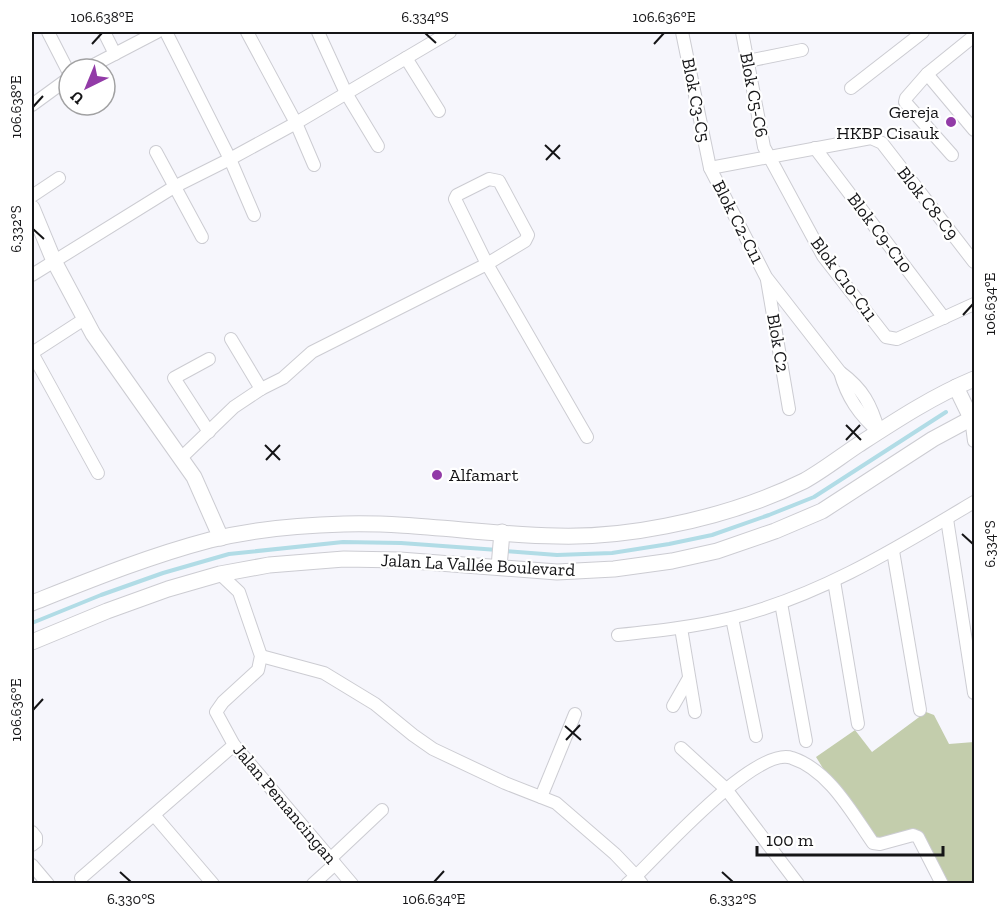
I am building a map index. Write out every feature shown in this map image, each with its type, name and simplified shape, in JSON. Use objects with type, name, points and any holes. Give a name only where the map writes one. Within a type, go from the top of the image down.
[{"type":"street","points":[[48,32],[61,57]]},
{"type":"street","points":[[104,32],[115,54]]},
{"type":"street","points":[[109,57],[158,32]]},
{"type":"street","points":[[166,32],[230,159],[254,214]]},
{"type":"street","points":[[247,32],[296,123],[314,165]]},
{"type":"street","points":[[318,32],[346,93],[378,146]]},
{"type":"street","points":[[32,275],[174,187],[296,123],[450,32]]},
{"type":"street","name":"Blok C3-C5","points":[[682,32],[710,168]]},
{"type":"street","name":"Blok C5-C6","points":[[742,32],[764,147],[770,157]]},
{"type":"street","points":[[850,88],[923,32]]},
{"type":"street","points":[[952,155],[905,102],[908,95],[927,74],[975,36]]},
{"type":"street","points":[[748,61],[802,50]]},
{"type":"street","points":[[406,58],[439,111]]},
{"type":"street","points":[[927,74],[975,130]]},
{"type":"street","points":[[32,105],[57,87]]},
{"type":"street","name":"Blok C8-C9","points":[[815,148],[871,138],[882,143],[975,262]]},
{"type":"street","points":[[710,168],[815,148]]},
{"type":"street","name":"Blok C9-C10","points":[[815,148],[944,318]]},
{"type":"street","points":[[156,152],[202,237]]},
{"type":"street","name":"Blok C10-C11","points":[[770,157],[823,256],[886,337],[897,339],[944,318]]},
{"type":"street","name":"Blok C2-C11","points":[[710,168],[766,277]]},
{"type":"street","points":[[32,196],[59,178]]},
{"type":"street","points":[[181,458],[234,407],[283,378],[312,352],[487,264],[525,241],[528,235],[499,181],[489,179],[455,197],[487,264],[587,437]]},
{"type":"street","points":[[32,208],[54,261],[93,334],[194,477],[217,539]]},
{"type":"street","points":[[766,277],[840,372],[845,392],[862,418],[879,432]]},
{"type":"street","name":"Blok C2","points":[[766,277],[789,410]]},
{"type":"street","points":[[944,318],[975,304]]},
{"type":"street","points":[[86,318],[32,353],[98,473]]},
{"type":"street","points":[[231,339],[261,389]]},
{"type":"street","points":[[209,359],[174,378],[209,432]]},
{"type":"street","name":"Jalan La Vallée Boulevard","points":[[32,603],[157,556],[217,539],[264,531],[342,524],[402,525],[558,536],[610,534],[707,517],[805,480],[879,432],[956,387],[975,379]]},
{"type":"street","points":[[956,387],[973,419],[975,441]]},
{"type":"street","name":"Jalan La Vallée Boulevard","points":[[35,640],[158,593],[220,574],[269,566],[344,559],[400,560],[557,572],[614,569],[672,561],[717,551],[775,531],[822,511],[933,440],[973,419]]},
{"type":"street","points":[[618,636],[681,628],[732,618],[781,603],[834,581],[893,551],[975,502]]},
{"type":"street","points":[[947,519],[975,693]]},
{"type":"street","points":[[499,567],[502,532]]},
{"type":"street","points":[[893,551],[920,710]]},
{"type":"street","points":[[220,574],[240,591],[261,656],[324,673],[375,704],[433,749],[505,783],[556,803],[615,854],[635,881],[726,789],[772,758],[782,756],[807,764],[839,794],[873,843],[880,844],[913,835],[918,837],[942,884]]},
{"type":"street","points":[[834,581],[858,724]]},
{"type":"street","points":[[781,603],[806,741]]},
{"type":"street","points":[[732,618],[756,736]]},
{"type":"street","points":[[32,623],[35,640]]},
{"type":"street","points":[[681,628],[695,712]]},
{"type":"street","name":"Jalan Pemancingan","points":[[261,656],[258,670],[223,702],[216,712],[234,745],[352,884]]},
{"type":"street","points":[[673,706],[689,678]]},
{"type":"street","points":[[540,797],[575,714]]},
{"type":"street","points":[[81,878],[234,745]]},
{"type":"street","points":[[681,748],[726,789],[798,884]]},
{"type":"street","points":[[313,884],[382,810]]},
{"type":"street","points":[[154,815],[213,884]]},
{"type":"street","points":[[32,832],[36,837],[36,842],[32,845]]},
{"type":"street","points":[[32,865],[48,884]]},
{"type":"green space","points":[[926,712],[934,715],[949,744],[974,742],[974,883],[944,883],[917,832],[870,844],[816,757],[855,730],[872,752]]},
{"type":"waterway","points":[[505,551],[557,555],[612,553],[712,535],[814,497],[946,412]]},
{"type":"waterway","points":[[32,623],[163,573],[229,554],[343,542],[401,543],[498,550]]},
{"type":"place","name":"Gereja HKBP Cisauk","points":[[951,122]]},
{"type":"place","name":"Alfamart","points":[[437,475]]}]
